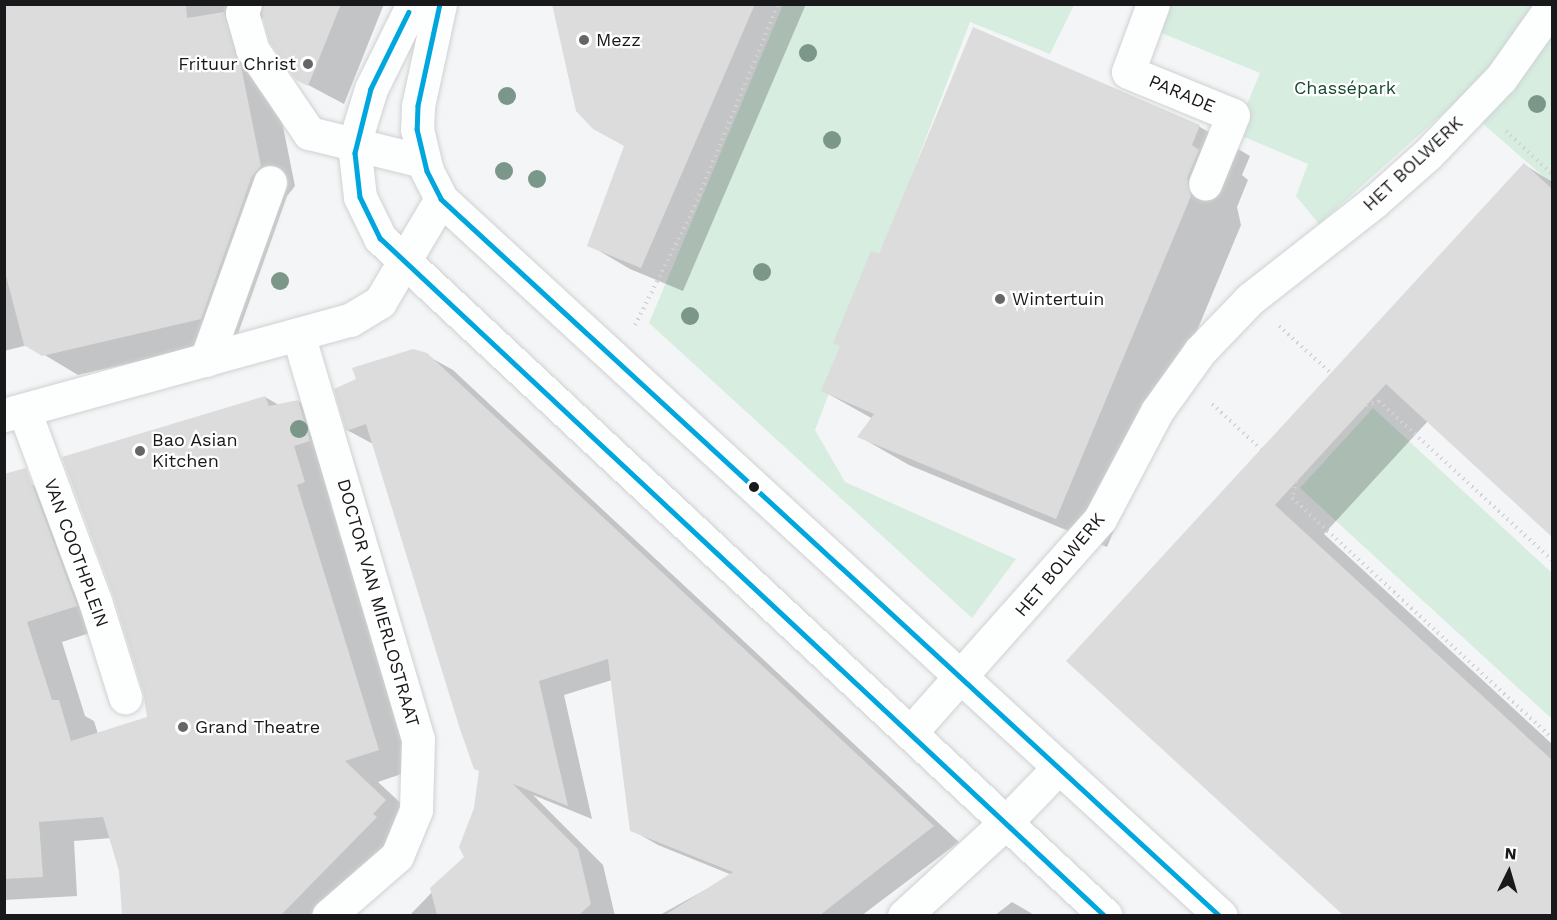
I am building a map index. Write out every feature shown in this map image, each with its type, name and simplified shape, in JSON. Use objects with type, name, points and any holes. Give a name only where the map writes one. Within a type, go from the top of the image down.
[{"type":"street","points":[[245,4],[242,13],[252,49],[309,133],[356,160],[423,161]]},
{"type":"street","points":[[413,4],[371,89],[356,160],[367,218],[380,238],[404,263],[1106,915]]},
{"type":"street","points":[[440,4],[418,106],[423,161],[441,198],[609,355],[963,676],[1221,915]]},
{"type":"street","name":"PARADE","points":[[1153,4],[1128,72],[1233,116],[1205,184]]},
{"type":"street","name":"HET BOLWERK","points":[[909,733],[963,676],[1100,519],[1157,411],[1180,375],[1250,299],[1402,178],[1477,104],[1524,50],[1552,6]]},
{"type":"street","points":[[206,360],[270,182]]},
{"type":"street","name":"VAN COOTHPLEIN","points":[[125,697],[95,601],[10,409],[206,360],[350,320],[380,302],[441,198]]},
{"type":"street","name":"DOCTOR VAN MIERLOSTRAAT","points":[[298,334],[418,739],[416,810],[397,856],[328,915]]},
{"type":"street","points":[[904,915],[1005,823],[1059,767]]},
{"type":"path","points":[[609,355],[642,317],[692,212],[778,4]]},
{"type":"path","points":[[1477,104],[1552,174]]},
{"type":"path","points":[[1250,299],[1331,373]]},
{"type":"path","points":[[1180,375],[1261,449]]},
{"type":"path","points":[[1366,405],[1379,401],[1552,560]]},
{"type":"path","points":[[1296,481],[1292,498],[1552,738]]},
{"type":"green space","points":[[783,5],[1074,5],[1050,54],[970,22],[815,430],[845,482],[1016,559],[972,618],[649,323]]},
{"type":"green space","name":"Chassépark","points":[[1170,5],[1552,5],[1552,184],[1457,101],[1319,224],[1296,196],[1308,164],[1235,133],[1260,73],[1159,32]]},
{"type":"green space","points":[[1373,408],[1552,573],[1552,719],[1300,488]]},
{"type":"building","points":[[4,4],[186,4],[187,18],[224,12],[241,66],[261,166],[252,176],[201,319],[42,356],[24,345],[4,268]]},
{"type":"building","points":[[263,4],[341,4],[308,86],[296,80],[269,41],[262,14]]},
{"type":"building","points":[[552,4],[755,4],[641,268],[587,246],[624,146],[593,129],[576,111]]},
{"type":"building","name":"Wintertuin","points":[[973,27],[1200,125],[1192,145],[1199,150],[1187,178],[1191,196],[1056,519],[857,437],[874,414],[821,391],[840,346],[833,343],[871,251],[879,254]]},
{"type":"building","points":[[1524,163],[1552,189],[1552,537],[1386,384],[1275,505],[1552,760],[1552,915],[1343,915],[1066,661]]},
{"type":"building","points":[[413,349],[427,353],[934,826],[820,915],[665,915],[733,872],[630,831],[608,659],[539,681],[568,806],[513,784],[578,849],[591,904],[579,915],[437,915],[430,888],[464,857],[459,847],[474,808],[479,771],[474,769],[459,726],[366,424],[346,431],[334,389],[356,379],[352,368]]},
{"type":"building","points":[[265,396],[269,406],[298,400],[310,441],[294,446],[305,482],[297,485],[379,750],[345,761],[386,800],[373,814],[377,817],[281,915],[122,915],[119,871],[103,817],[39,822],[43,877],[4,879],[4,474],[26,468],[77,606],[27,622],[52,700],[59,700],[71,741],[147,717],[143,691],[113,595],[62,457]]},
{"type":"transit line","points":[[440,4],[418,106],[417,129],[427,171],[441,199],[1220,916]]},
{"type":"transit line","points":[[409,12],[371,89],[355,153],[360,197],[380,238],[1105,916]]},
{"type":"place","name":"Mezz","points":[[584,40]]},
{"type":"place","name":"Frituur Christ","points":[[308,64]]},
{"type":"place","name":"Wintertuin","points":[[1000,299]]},
{"type":"place","name":"Bao Asian Kitchen","points":[[140,451]]},
{"type":"place","name":"Grand Theatre","points":[[183,727]]}]
